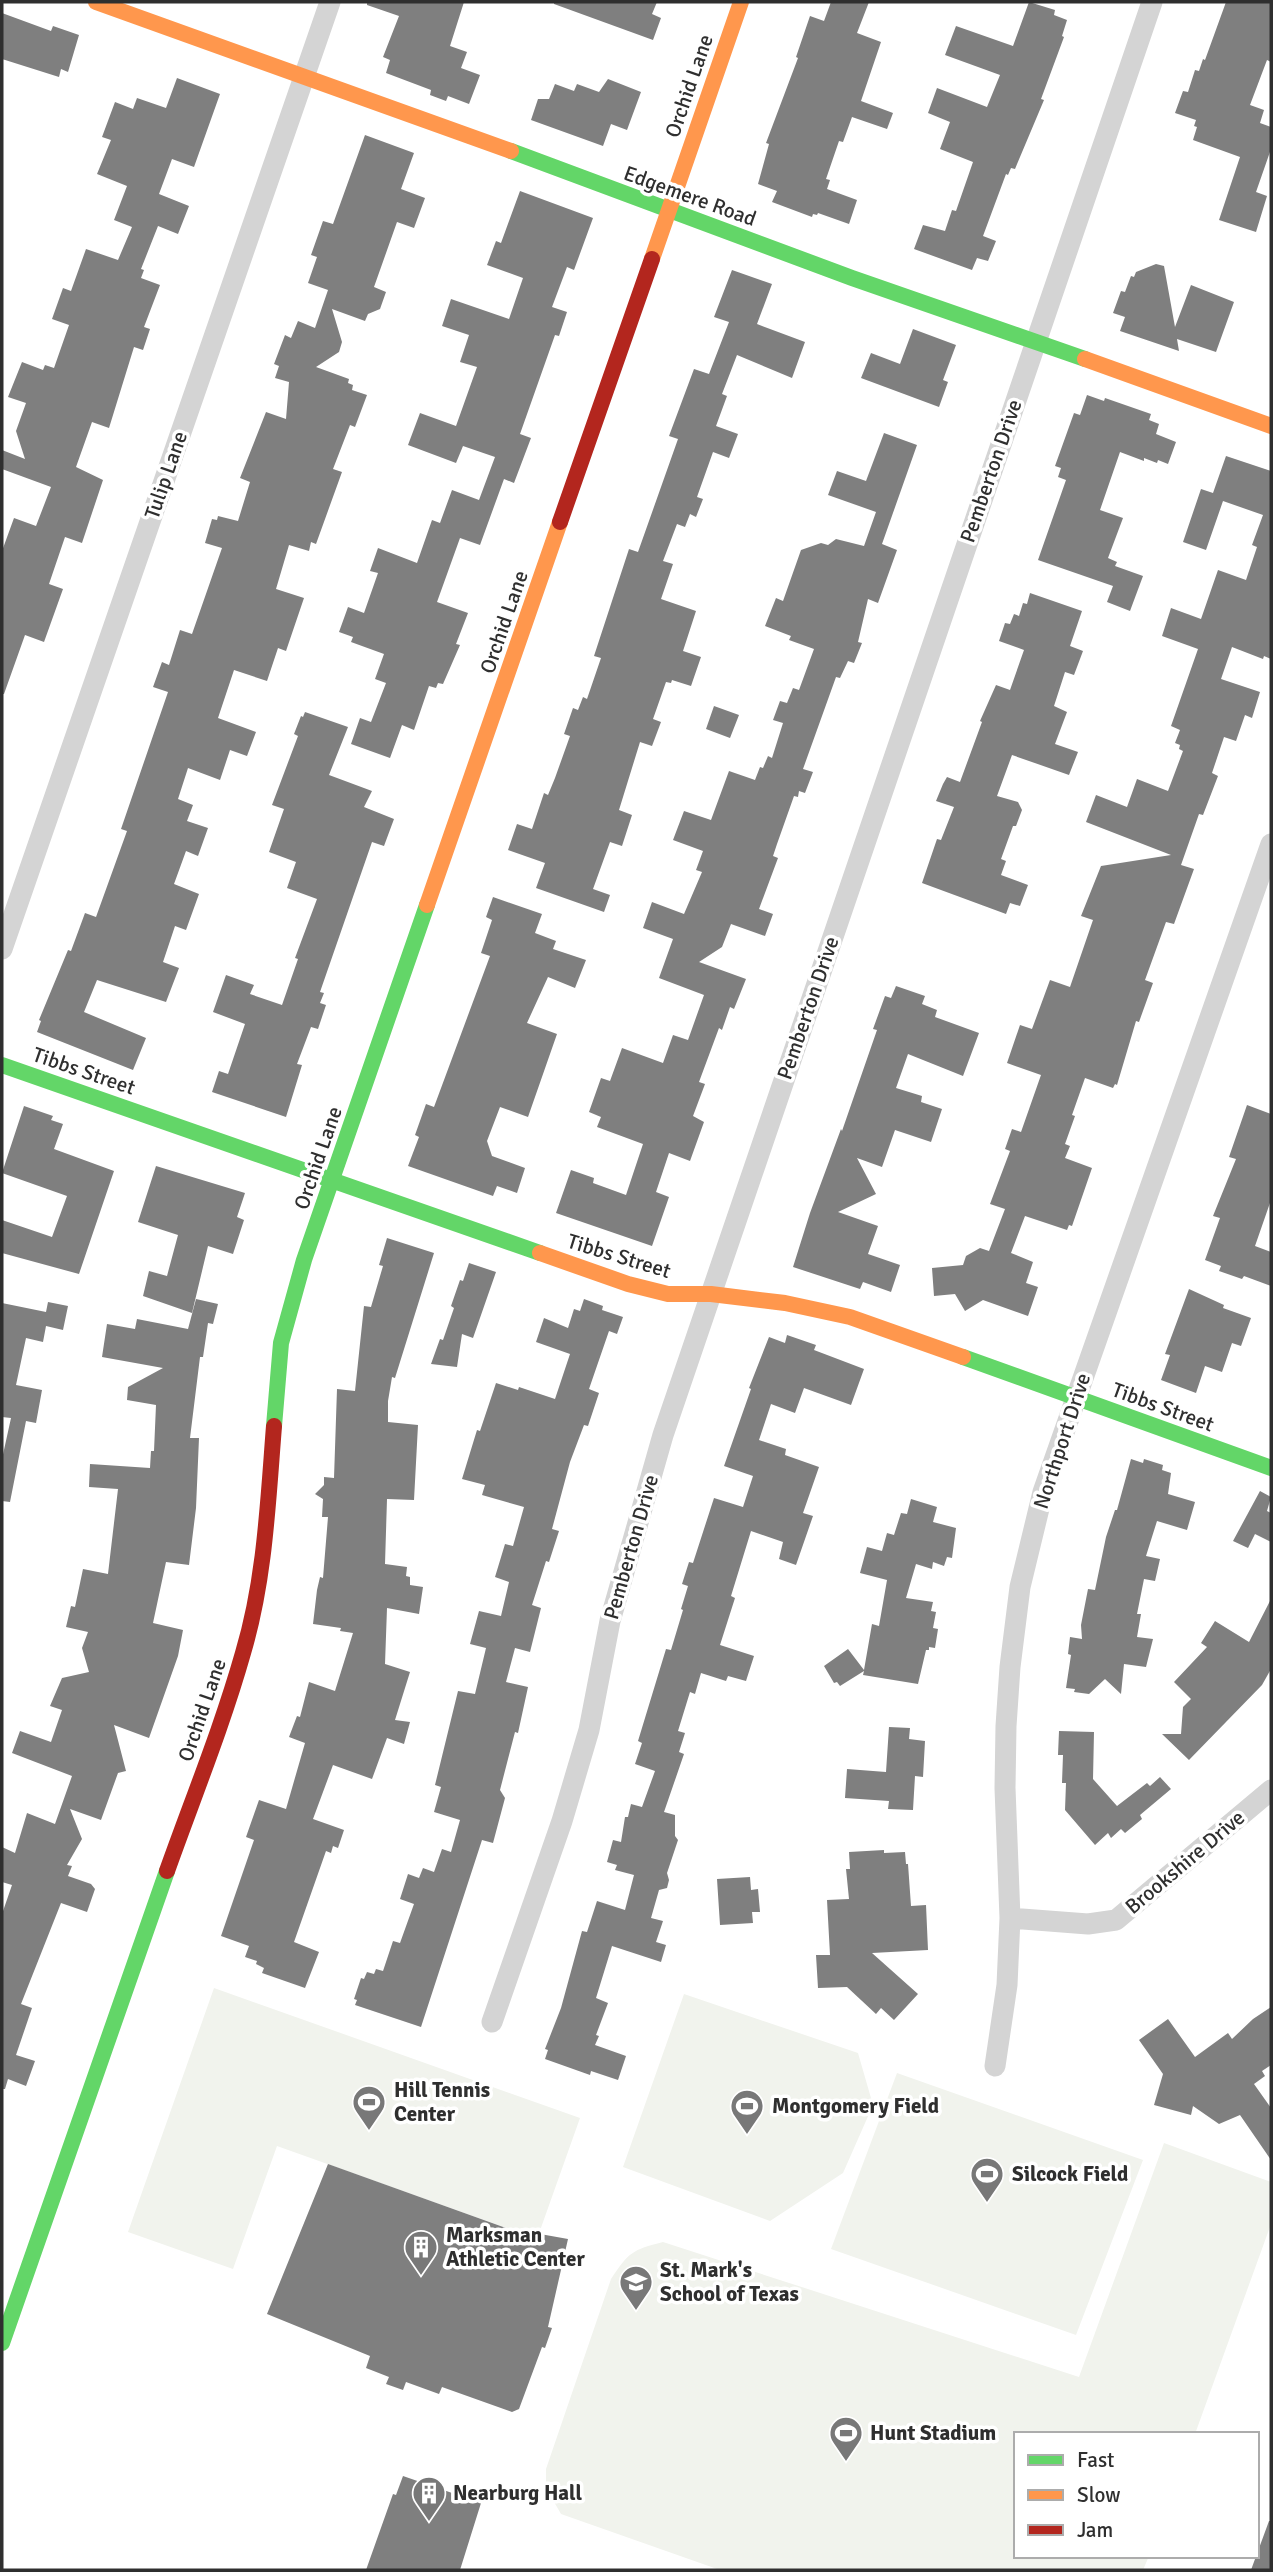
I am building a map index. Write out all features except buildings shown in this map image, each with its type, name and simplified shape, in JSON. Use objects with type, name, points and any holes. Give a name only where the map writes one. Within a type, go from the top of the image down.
[{"type":"street","name":"Edgemere Road","points":[[96,2],[852,278],[1271,426]]},
{"type":"street","name":"Tulip Lane","points":[[2,949],[330,2]]},
{"type":"street","name":"Orchid Lane","points":[[2,2343],[244,1652],[258,1584],[267,1518],[281,1343],[304,1260],[741,2]]},
{"type":"street","name":"Pemberton Drive","points":[[492,2022],[562,1821],[589,1730],[610,1621],[635,1526],[711,1294],[1152,2]]},
{"type":"street","name":"Northport Drive","points":[[995,2066],[1007,1985],[1010,1918],[1005,1788],[1006,1726],[1020,1587],[1043,1492],[1271,844]]},
{"type":"street","name":"Tibbs Street","points":[[2,1065],[628,1284],[668,1294],[711,1294],[785,1303],[850,1317],[1271,1468]]},
{"type":"street","name":"Brookshire Drive","points":[[1010,1918],[1088,1924],[1116,1920],[1271,1790]]},
{"type":"shaded area","name":"Hill Tennis Center","points":[[214,1988],[580,2118],[537,2239],[277,2146],[233,2269],[128,2232]]},
{"type":"shaded area","name":"Montgomery Field","points":[[684,1994],[858,2053],[873,2105],[843,2173],[770,2221],[623,2167]]},
{"type":"shaded area","name":"Silcock Field","points":[[897,2073],[1143,2160],[1076,2335],[831,2249]]},
{"type":"shaded area","points":[[1164,2143],[1271,2182],[1271,2224],[1196,2432],[1014,2432],[1014,2558],[1148,2558],[1143,2570],[720,2570],[561,2514],[546,2488],[546,2469],[611,2279],[632,2253],[663,2242],[1079,2377]]},
{"type":"traffic: fast","points":[[511,151],[852,278],[1085,359]]},
{"type":"traffic: fast","points":[[274,1426],[281,1343],[304,1260],[427,905]]},
{"type":"traffic: fast","points":[[2,1065],[540,1253]]},
{"type":"traffic: fast","points":[[963,1357],[1271,1468]]},
{"type":"traffic: fast","points":[[2,2343],[167,1871]]},
{"type":"traffic: slow","points":[[96,2],[511,151]]},
{"type":"traffic: slow","points":[[652,259],[741,2]]},
{"type":"traffic: slow","points":[[1085,359],[1271,426]]},
{"type":"traffic: slow","points":[[427,905],[560,522]]},
{"type":"traffic: slow","points":[[540,1253],[628,1284],[668,1294],[711,1294],[785,1303],[850,1317],[963,1357]]},
{"type":"traffic: jam","points":[[560,522],[652,259]]},
{"type":"traffic: jam","points":[[167,1871],[226,1708],[250,1625],[264,1540],[274,1426]]},
{"type":"place","name":"Hill Tennis Center","points":[[369,2132]]},
{"type":"place","name":"Montgomery Field","points":[[747,2136]]},
{"type":"place","name":"Silcock Field","points":[[987,2204]]},
{"type":"place","name":"Marksman Athletic Center","points":[[421,2277]]},
{"type":"place","name":"St. Mark's School of Texas","points":[[636,2312]]},
{"type":"place","name":"Hunt Stadium","points":[[846,2463]]},
{"type":"place","name":"Nearburg Hall","points":[[429,2523]]}]
